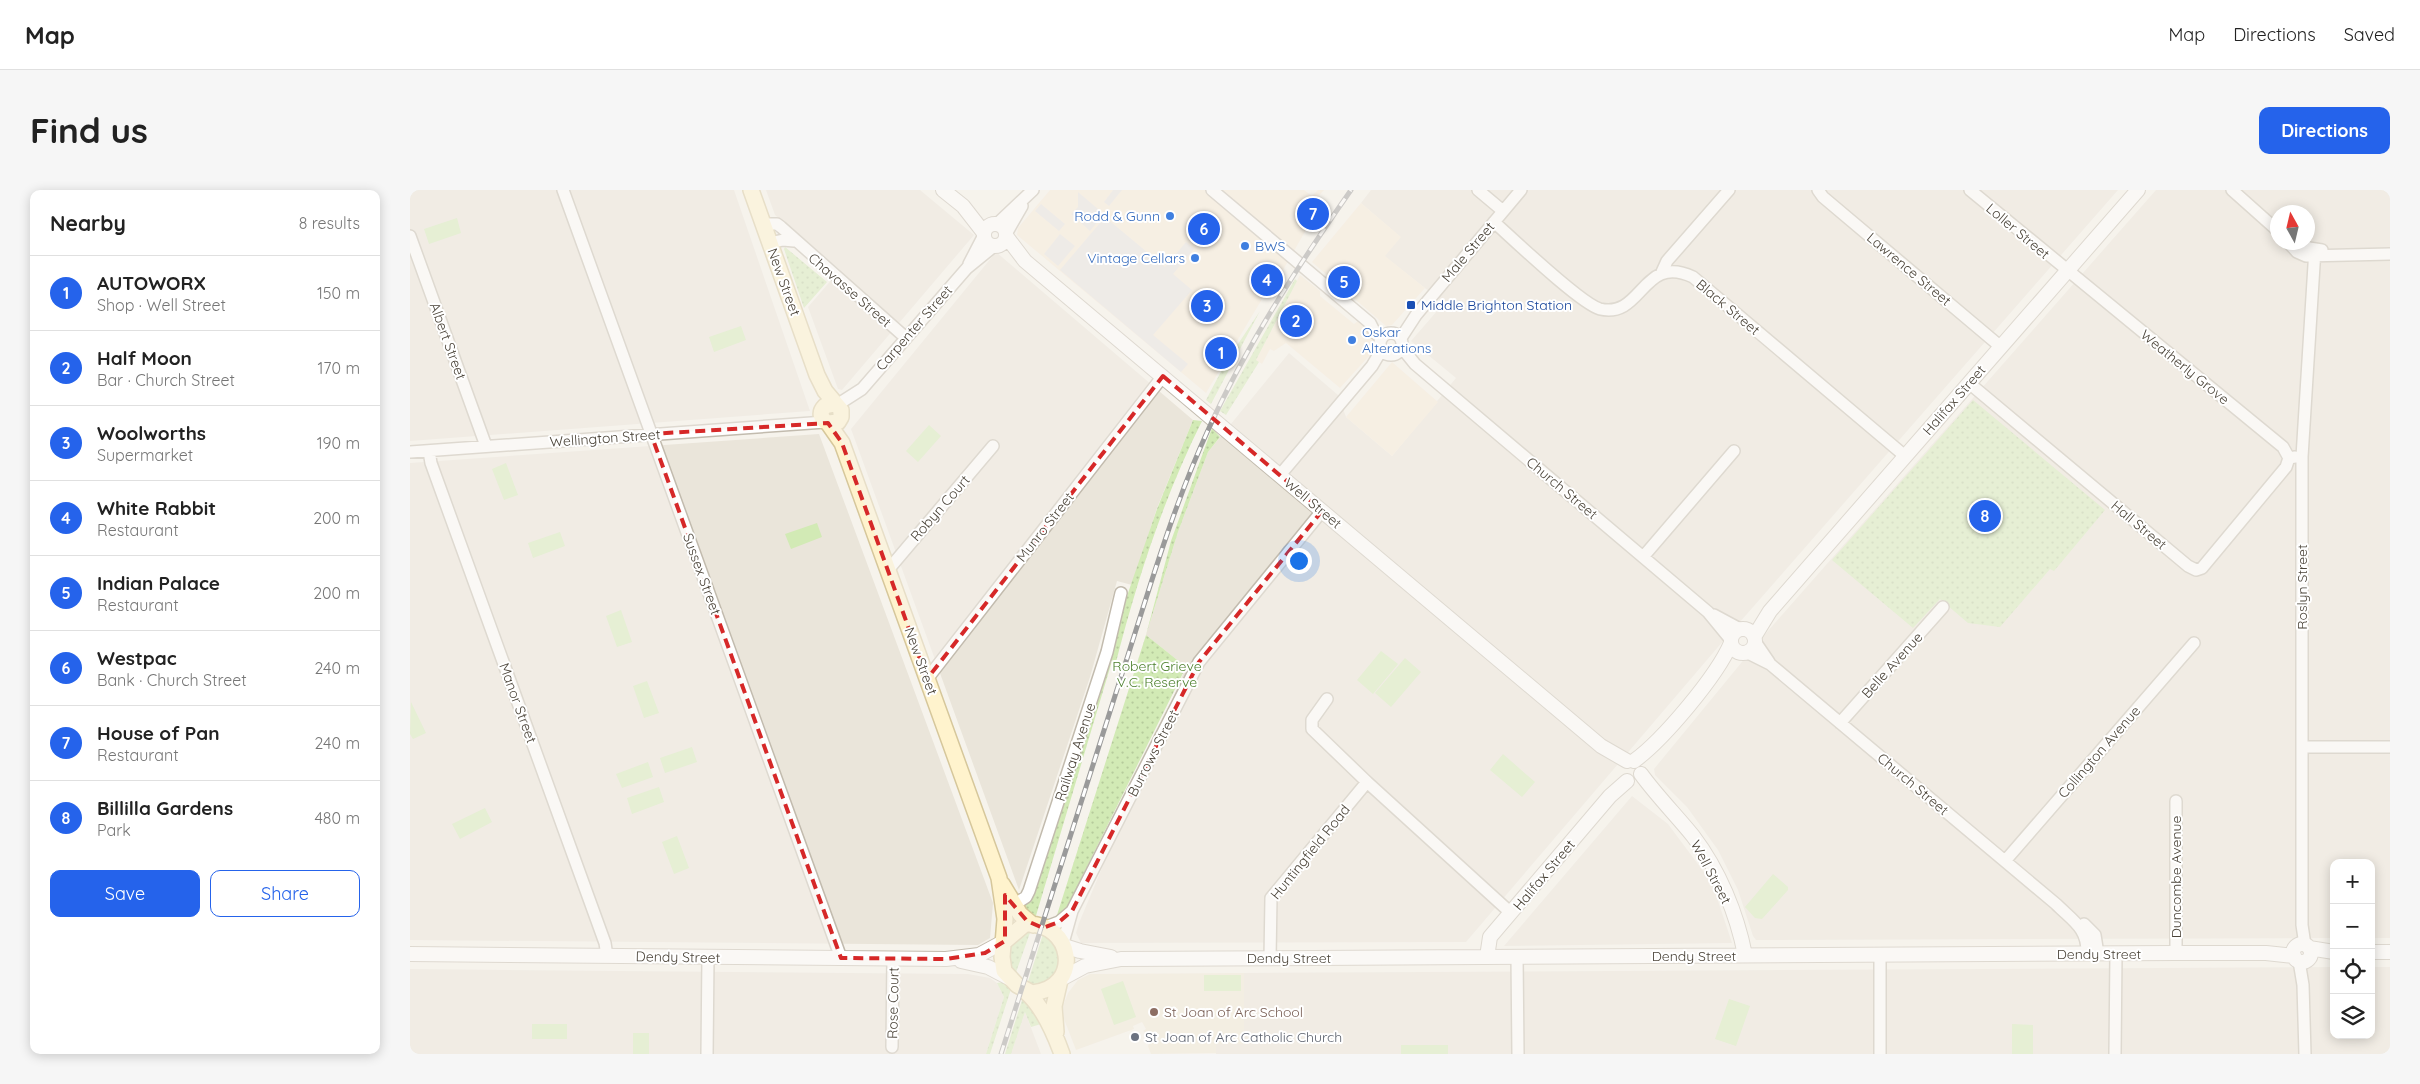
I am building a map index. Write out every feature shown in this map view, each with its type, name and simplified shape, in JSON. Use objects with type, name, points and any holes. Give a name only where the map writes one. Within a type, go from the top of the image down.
[{"type":"main road","name":"New Street","points":[[751,190],[1009,907],[1005,941]]},
{"type":"main road","name":"New Street","points":[[1009,907],[1038,926]]},
{"type":"main road","points":[[1056,1038],[1054,1010],[1060,979],[1067,960],[1064,944],[1038,926],[1021,926],[1005,941],[1002,963],[1005,973],[1025,990],[1039,1006],[1056,1038],[1062,1054]]},
{"type":"main road","points":[[1025,990],[1032,993],[1042,991],[1060,979]]},
{"type":"street","name":"Sussex Street","points":[[563,190],[841,958]]},
{"type":"street","name":"Well Street","points":[[943,190],[995,231],[1026,260],[1631,771],[1659,798],[1694,838],[1721,883],[1738,929],[1745,956]]},
{"type":"street","name":"Carpenter Street","points":[[831,414],[862,389],[967,268],[995,231],[1033,190]]},
{"type":"street","name":"Church Street","points":[[1212,190],[1370,323],[1375,333],[1391,343],[2056,904],[2092,930],[2097,940],[2093,954]]},
{"type":"street","points":[[1478,190],[1503,211]]},
{"type":"street","name":"Male Street","points":[[1280,475],[1521,190]]},
{"type":"street","points":[[1494,222],[1583,299],[1600,308],[1612,309],[1626,305],[1653,277],[1662,272],[1667,261],[1729,190]]},
{"type":"street","name":"Lawrence Street","points":[[1818,190],[1823,197],[2001,346]]},
{"type":"street","name":"Halifax Street","points":[[1487,957],[1490,937],[1714,673],[2138,190]]},
{"type":"street","points":[[2232,190],[2270,224]]},
{"type":"street","name":"Loller Street","points":[[1975,192],[2067,272]]},
{"type":"street","name":"Chavasse Street","points":[[763,224],[777,224],[906,338]]},
{"type":"street","points":[[995,231],[1004,242],[995,246]]},
{"type":"street","name":"Albert Street","points":[[410,236],[486,446]]},
{"type":"street","points":[[770,243],[783,240],[794,241]]},
{"type":"street","name":"Well Street","points":[[995,246],[1026,260]]},
{"type":"street","name":"Carpenter Street","points":[[967,268],[995,246]]},
{"type":"street","points":[[2295,250],[2297,252],[2315,253],[2342,250],[2366,254],[2390,254]]},
{"type":"street","points":[[2310,250],[2315,253]]},
{"type":"street","name":"Roslyn Street","points":[[2305,1054],[2302,953],[2302,457],[2315,253]]},
{"type":"street","name":"Black Street","points":[[1662,272],[1678,272],[1698,281],[1905,456]]},
{"type":"street","name":"Weatherly Grove","points":[[2067,272],[2282,447],[2289,458]]},
{"type":"street","name":"Munro Street","points":[[927,679],[1163,376]]},
{"type":"street","name":"Hall Street","points":[[1969,383],[2188,566],[2196,570],[2202,568],[2286,467],[2289,458]]},
{"type":"street","name":"Wellington Street","points":[[410,452],[800,423],[831,414]]},
{"type":"street","name":"Robyn Court","points":[[888,570],[993,446]]},
{"type":"street","name":"Manor Street","points":[[429,451],[431,463],[605,943],[607,956]]},
{"type":"street","points":[[1643,557],[1734,451]]},
{"type":"street","points":[[2289,458],[2302,457]]},
{"type":"street","name":"Burrows Street","points":[[1064,944],[1072,911],[1199,662],[1322,511]]},
{"type":"street","name":"Railway Avenue","points":[[1009,907],[1025,898],[1029,891],[1107,652],[1121,593]]},
{"type":"street","name":"Belle Avenue","points":[[1840,723],[1943,607]]},
{"type":"street","name":"Collington Avenue","points":[[2004,860],[2194,643]]},
{"type":"street","points":[[1327,699],[1312,720],[1312,729],[1367,782],[1511,913]]},
{"type":"street","points":[[2303,747],[2390,747]]},
{"type":"street","name":"Huntingfield Road","points":[[1270,958],[1271,898],[1367,782]]},
{"type":"street","name":"Duncombe Avenue","points":[[2176,801],[2176,953]]},
{"type":"street","name":"Burrows Street","points":[[1038,926],[1059,922],[1072,911]]},
{"type":"street","name":"Dendy Street","points":[[410,954],[946,959],[979,955],[1005,941]]},
{"type":"street","name":"Dendy Street","points":[[1064,944],[1084,952],[1121,959]]},
{"type":"street","name":"Dendy Street","points":[[1060,979],[1085,966],[1121,959],[2330,952]]},
{"type":"street","points":[[2375,952],[2390,952]]},
{"type":"street","points":[[1880,954],[1880,1054]]},
{"type":"street","points":[[2115,1054],[2116,954]]},
{"type":"street","points":[[1517,956],[1518,1054]]},
{"type":"street","points":[[707,1054],[708,957]]},
{"type":"street","name":"Rose Court","points":[[892,1047],[894,958]]},
{"type":"street","name":"Dendy Street","points":[[946,959],[985,966],[1010,979]]},
{"type":"highlighted area","points":[[1163,376],[1322,511],[1199,662],[1072,911],[1059,922],[1043,928],[1027,921],[1005,895],[1005,941],[985,953],[946,959],[841,958],[651,434],[828,423],[842,443],[927,679]]},
{"type":"shaded area","points":[[410,190],[734,190],[810,411],[410,441]]},
{"type":"shaded area","points":[[766,190],[920,190],[974,235],[842,390],[838,389],[808,307],[840,270],[775,215]]},
{"type":"shaded area","points":[[1050,190],[1304,190],[1312,196],[1318,190],[1324,190],[1315,200],[1324,207],[1313,222],[1306,217],[1300,225],[1306,230],[1283,270],[1268,289],[1206,393],[1017,235],[1018,228]]},
{"type":"shaded area","points":[[1113,190],[1122,190],[1109,206],[1104,202]]},
{"type":"shaded area","points":[[1371,190],[2118,190],[1718,647],[1466,942],[1081,943],[1076,933],[1079,923],[1186,667],[1146,635],[1178,532],[1208,452],[1289,353],[1338,395],[1346,417],[1392,456],[1456,378],[1411,341],[1444,303],[1384,256],[1400,237],[1361,203]]},
{"type":"shaded area","points":[[2156,190],[2390,190],[2390,938],[2375,938],[2375,859],[2330,859],[2330,938],[1756,940],[1738,890],[1718,850],[1687,807],[1655,775],[1654,769],[1760,640]]},
{"type":"shaded area","points":[[1078,192],[1104,214],[1090,231],[1071,214],[1078,207]]},
{"type":"shaded area","points":[[1361,203],[1401,237],[1385,256],[1425,288],[1392,325],[1386,326],[1312,262]]},
{"type":"shaded area","points":[[1041,204],[1065,224],[1059,231],[1035,211]]},
{"type":"shaded area","points":[[1105,217],[1165,267],[1186,242],[1194,249],[1173,274],[1192,290],[1153,335],[1188,364],[1181,372],[1060,270]]},
{"type":"shaded area","points":[[1060,234],[1075,246],[1058,266],[1044,254]]},
{"type":"shaded area","points":[[996,252],[1193,420],[1157,508],[1132,585],[1117,581],[1090,677],[1019,890],[851,429]]},
{"type":"shaded area","points":[[1300,275],[1320,291],[1320,296],[1354,324],[1358,321],[1364,326],[1376,345],[1371,357],[1369,356],[1340,388],[1286,343],[1274,351],[1270,349],[1262,364],[1256,360]]},
{"type":"shaded area","points":[[1392,362],[1438,402],[1392,456],[1346,417]]},
{"type":"shaded area","points":[[819,434],[993,903],[990,938],[978,945],[410,940],[410,463]]},
{"type":"shaded area","points":[[1632,796],[1668,824],[1712,883],[1732,943],[1504,946]]},
{"type":"shaded area","points":[[2330,967],[2330,1039],[2375,1039],[2375,967],[2390,967],[2390,1054],[1216,1054],[1216,1044],[1244,1044],[1244,973]]},
{"type":"shaded area","points":[[410,969],[968,974],[990,978],[997,983],[1004,997],[986,1054],[412,1054],[410,1045]]},
{"type":"shaded area","name":"St Joan of Arc School","points":[[1244,973],[1244,1044],[1216,1044],[1216,1053],[1151,1054],[1148,1046],[1151,1040],[1149,1034],[1143,1031],[1146,1029],[1142,1022],[1133,1026],[1134,1029],[1076,1050],[1064,1019],[1063,1006],[1068,993],[1078,980],[1090,974]]},
{"type":"shaded area","points":[[1025,1012],[1041,1054],[1011,1054]]},
{"type":"green space","points":[[457,218],[461,233],[429,244],[424,229]]},
{"type":"green space","points":[[785,247],[827,282],[804,308],[784,249]]},
{"type":"green space","points":[[1295,279],[1297,281],[1256,360],[1259,362],[1226,415],[1220,411]]},
{"type":"green space","points":[[1260,311],[1211,404],[1206,400],[1226,362]]},
{"type":"green space","points":[[741,326],[746,340],[714,352],[709,337]]},
{"type":"green space","points":[[1973,400],[2105,510],[2054,571],[2050,569],[2000,627],[1968,623],[1940,599],[1913,628],[1832,560]]},
{"type":"green space","points":[[1193,420],[1202,421],[1175,479],[1142,570],[1116,662],[1112,661],[1035,919],[1023,908],[1031,897],[1110,658],[1128,593],[1157,509]]},
{"type":"green space","points":[[929,425],[941,436],[918,462],[906,451]]},
{"type":"green space","points":[[1212,428],[1220,437],[1208,452],[1178,532],[1146,635],[1171,541]]},
{"type":"green space","points":[[506,463],[518,495],[504,500],[492,469]]},
{"type":"green space","points":[[817,523],[822,537],[791,549],[785,534]]},
{"type":"green space","points":[[560,532],[565,546],[533,558],[528,543]]},
{"type":"green space","points":[[621,610],[632,642],[617,647],[606,616]]},
{"type":"green space","name":"Robert Grieve V.C. Reserve","points":[[1146,635],[1186,667],[1066,909],[1062,915],[1057,915]]},
{"type":"green space","points":[[1381,651],[1398,664],[1373,694],[1357,680]]},
{"type":"green space","points":[[1405,658],[1421,672],[1391,707],[1375,693]]},
{"type":"green space","points":[[647,681],[659,713],[644,718],[633,686]]},
{"type":"green space","points":[[411,702],[426,733],[413,739],[410,734]]},
{"type":"green space","points":[[692,747],[697,762],[665,773],[660,758]]},
{"type":"green space","points":[[1503,754],[1535,782],[1522,797],[1490,770]]},
{"type":"green space","points":[[648,762],[653,777],[622,788],[616,774]]},
{"type":"green space","points":[[659,787],[664,802],[632,814],[627,798]]},
{"type":"green space","points":[[485,808],[492,822],[460,839],[452,824]]},
{"type":"green space","points":[[677,836],[689,868],[674,874],[662,842]]},
{"type":"green space","points":[[1773,874],[1788,887],[1788,890],[1762,919],[1755,918],[1745,907]]},
{"type":"green space","points":[[1031,930],[1015,975],[1008,962],[1011,941]]},
{"type":"green space","points":[[1043,934],[1055,942],[1062,966],[1046,986],[1027,985]]},
{"type":"green space","points":[[1204,975],[1241,975],[1241,991],[1204,991]]},
{"type":"green space","points":[[1123,981],[1136,1017],[1114,1025],[1101,989]]},
{"type":"green space","points":[[1003,982],[1011,989],[990,1054],[986,1054],[1004,997],[997,983]]},
{"type":"green space","points":[[1023,997],[1041,1024],[1031,1027],[1025,1012],[1011,1054],[1005,1054]]},
{"type":"green space","points":[[1729,999],[1750,1006],[1736,1046],[1715,1039]]},
{"type":"green space","points":[[532,1024],[567,1024],[567,1039],[532,1039]]},
{"type":"green space","points":[[2012,1024],[2033,1025],[2033,1054],[2012,1054]]},
{"type":"green space","points":[[633,1033],[649,1033],[649,1054],[633,1054]]},
{"type":"green space","points":[[1401,1045],[1448,1045],[1448,1054],[1401,1054]]},
{"type":"railway","points":[[1001,1054],[1151,583],[1183,489],[1209,428],[1240,366],[1274,306],[1351,190]]},
{"type":"place","name":"House of Pan","points":[[1313,214]]},
{"type":"place","name":"Rodd & Gunn","points":[[1170,216]]},
{"type":"place","name":"Westpac","points":[[1204,229]]},
{"type":"place","name":"BWS","points":[[1245,246]]},
{"type":"place","name":"Vintage Cellars","points":[[1195,258]]},
{"type":"place","name":"White Rabbit","points":[[1267,280]]},
{"type":"place","name":"Indian Palace","points":[[1344,282]]},
{"type":"place","name":"Middle Brighton Station","points":[[1411,305]]},
{"type":"place","name":"Woolworths","points":[[1207,306]]},
{"type":"place","name":"Half Moon","points":[[1296,321]]},
{"type":"place","name":"Oskar Alterations","points":[[1352,340]]},
{"type":"place","name":"AUTOWORX","points":[[1221,353]]},
{"type":"place","name":"Billilla Gardens","points":[[1985,516]]},
{"type":"place","name":"St Joan of Arc School","points":[[1154,1012]]},
{"type":"place","name":"St Joan of Arc Catholic Church","points":[[1135,1037]]}]
